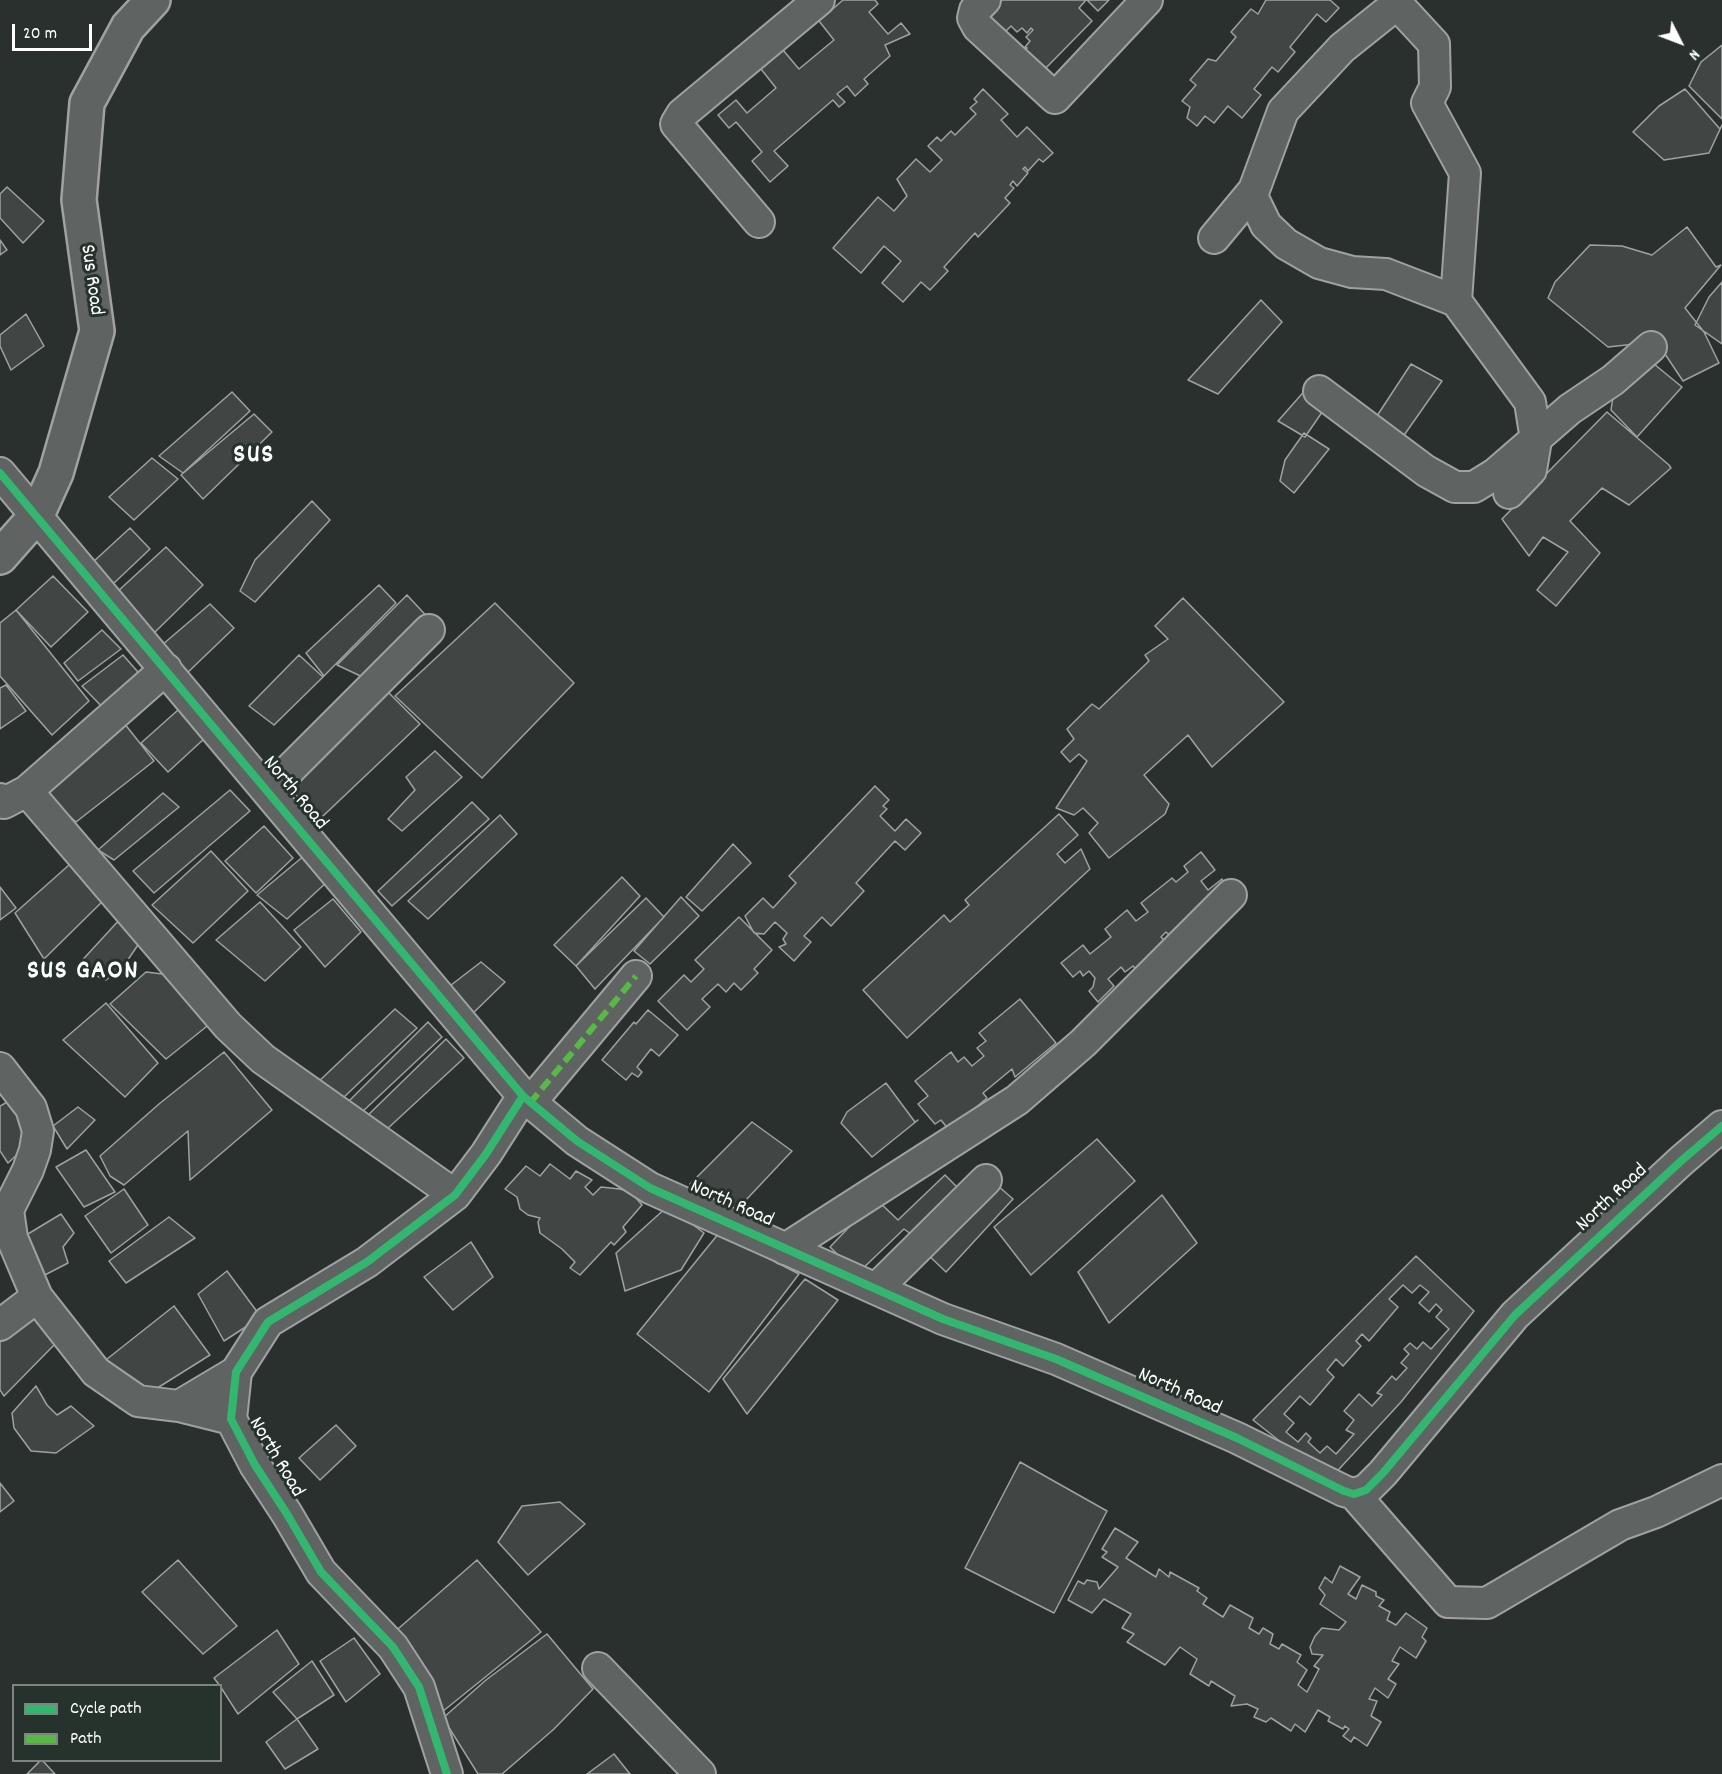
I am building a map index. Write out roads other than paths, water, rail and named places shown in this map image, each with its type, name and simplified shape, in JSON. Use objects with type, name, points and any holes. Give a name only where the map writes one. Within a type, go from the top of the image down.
[{"type":"main road","name":"Sus Road","points":[[0,556],[37,515],[56,472],[97,331],[79,200],[87,103],[128,27],[153,0]]},
{"type":"street","points":[[759,222],[676,124],[682,114],[819,0]]},
{"type":"street","points":[[984,0],[975,10],[973,18],[978,27],[1055,98],[1147,0]]},
{"type":"street","points":[[1214,238],[1251,194],[1283,111],[1342,48],[1396,2],[1434,44],[1435,87],[1427,103],[1465,173],[1455,301]]},
{"type":"street","points":[[1251,194],[1266,225],[1286,244],[1319,263],[1352,272],[1386,274],[1455,301],[1530,402],[1536,440],[1531,470],[1509,493]]},
{"type":"street","points":[[1319,391],[1426,471],[1455,487],[1474,487],[1495,474],[1570,409],[1613,380],[1651,347]]},
{"type":"street","name":"North Road","points":[[0,472],[526,1099],[577,1141],[650,1188],[943,1319],[1056,1359],[1237,1438],[1344,1491],[1354,1494],[1366,1490],[1383,1473],[1515,1315],[1722,1126]]},
{"type":"street","points":[[268,791],[429,630]]},
{"type":"street","points":[[166,669],[8,800],[263,1059],[455,1195]]},
{"type":"street","points":[[785,1249],[1017,1100],[1083,1043],[1231,895]]},
{"type":"street","points":[[526,1099],[636,976]]},
{"type":"street","points":[[0,1068],[31,1108],[38,1131],[35,1150],[28,1170],[8,1210],[12,1238],[36,1297],[96,1372],[138,1401],[179,1406],[231,1419]]},
{"type":"street","name":"North Road","points":[[447,1774],[419,1687],[393,1647],[321,1572],[255,1466],[231,1419],[236,1372],[268,1322],[367,1262],[455,1195],[526,1099]]},
{"type":"street","points":[[876,1289],[986,1180]]},
{"type":"street","points":[[0,1325],[36,1297]]},
{"type":"street","points":[[179,1406],[236,1372]]},
{"type":"street","points":[[1354,1494],[1448,1602],[1486,1603],[1620,1525],[1656,1512],[1722,1480]]},
{"type":"street","points":[[598,1668],[700,1774]]},
{"type":"district","name":"SUS","points":[[254,457]]},
{"type":"district","name":"SUS GAON","points":[[83,973]]}]
